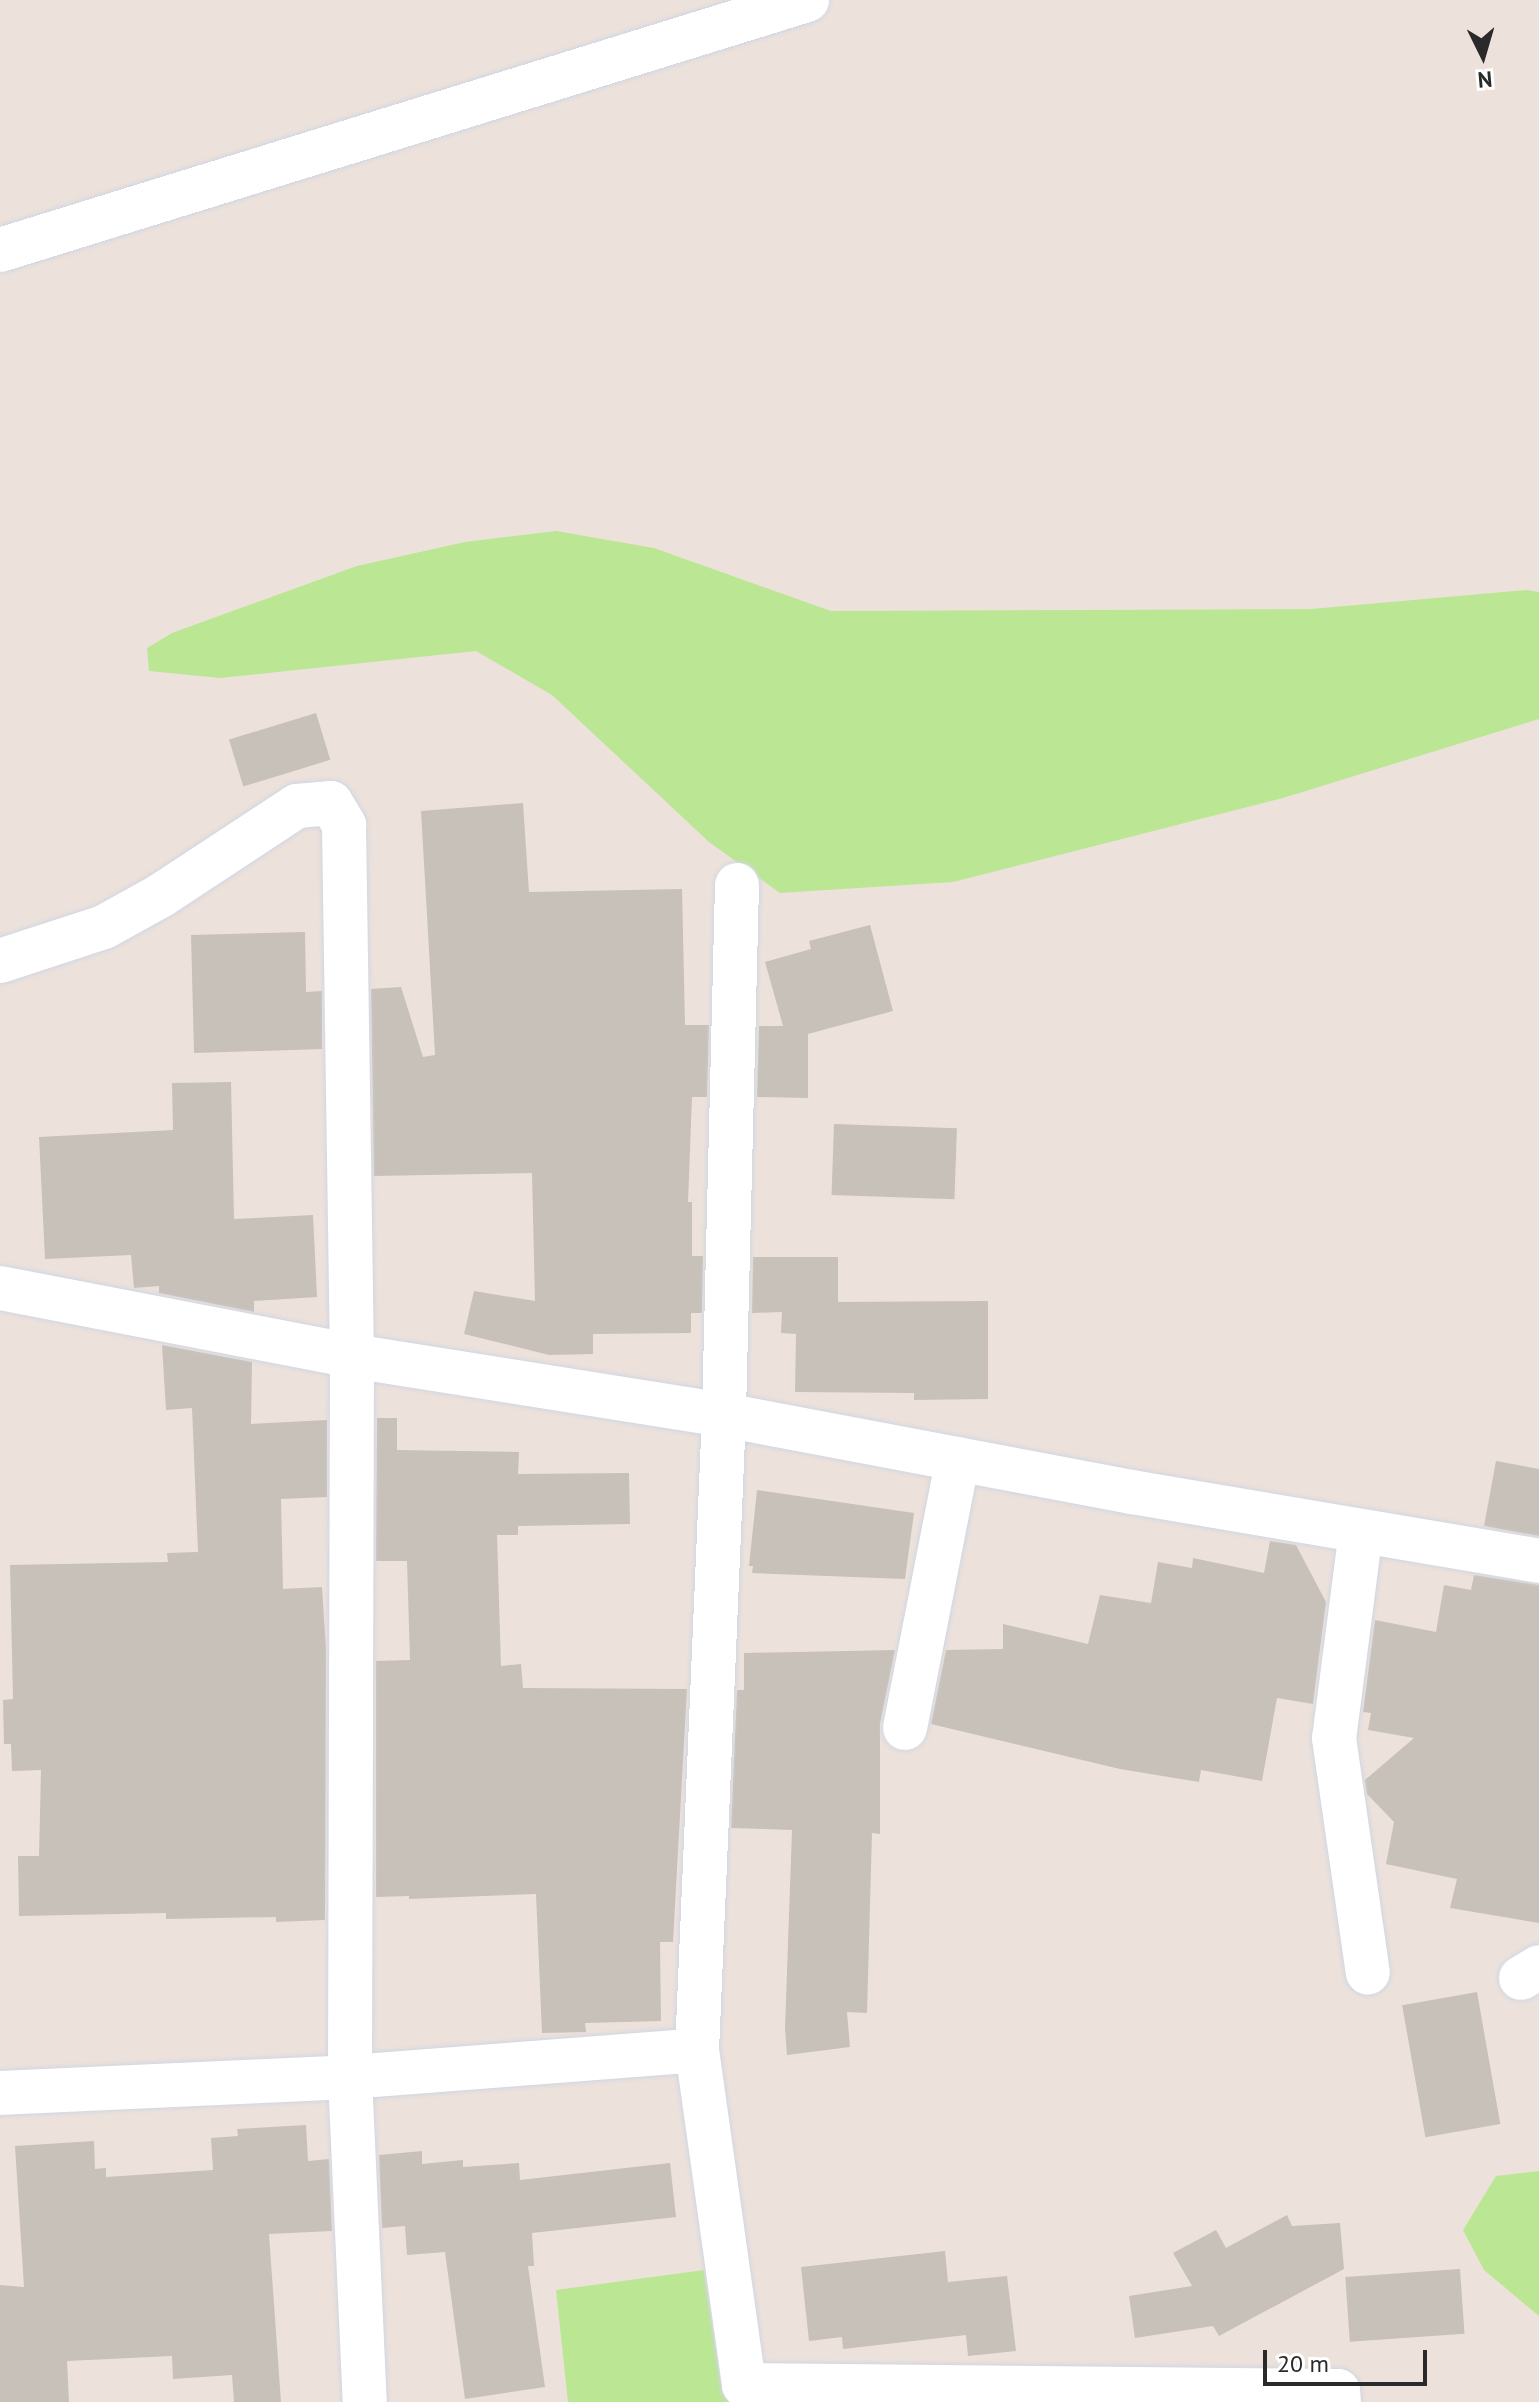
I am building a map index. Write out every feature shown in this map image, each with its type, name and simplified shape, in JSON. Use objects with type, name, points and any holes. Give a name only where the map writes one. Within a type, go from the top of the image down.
[{"type":"street","points":[[0,250],[807,0]]},
{"type":"street","points":[[0,961],[104,927],[160,896],[297,806],[331,803],[344,825],[352,1356],[350,2077],[365,2402]]},
{"type":"street","points":[[737,885],[724,1415],[697,2050],[744,2385],[830,2393],[1338,2391],[1339,2402]]},
{"type":"street","points":[[0,1288],[352,1356],[724,1415],[1539,1561]]},
{"type":"street","points":[[905,1728],[958,1459]]},
{"type":"street","points":[[1361,1531],[1334,1738],[1368,1973]]},
{"type":"street","points":[[0,2093],[350,2077],[697,2050]]},
{"type":"green space","points":[[556,531],[654,548],[831,611],[1311,609],[1527,590],[1539,592],[1539,719],[1283,798],[953,882],[780,893],[709,842],[552,695],[476,651],[220,678],[149,671],[147,648],[172,633],[357,566],[465,542]]},
{"type":"green space","points":[[1539,2171],[1539,2316],[1484,2270],[1463,2230],[1496,2176]]},
{"type":"green space","points":[[704,2270],[722,2392],[741,2402],[568,2402],[556,2290]]},
{"type":"building","points":[[316,713],[330,760],[243,786],[229,740]]},
{"type":"building","points":[[523,803],[529,892],[682,889],[685,1025],[709,1025],[707,1097],[692,1097],[688,1202],[692,1202],[692,1256],[703,1256],[702,1313],[691,1313],[691,1333],[593,1334],[593,1354],[549,1355],[464,1334],[474,1291],[535,1301],[532,1173],[374,1176],[371,989],[401,987],[423,1057],[435,1055],[421,811]]},
{"type":"building","points":[[870,925],[893,1011],[808,1034],[808,1098],[757,1097],[759,1026],[783,1026],[765,962],[811,949],[809,941]]},
{"type":"building","points":[[305,932],[306,992],[322,991],[322,1049],[194,1053],[191,935]]},
{"type":"building","points":[[231,1082],[234,1219],[313,1215],[317,1297],[254,1301],[254,1312],[159,1293],[159,1286],[134,1288],[131,1255],[45,1259],[39,1137],[173,1130],[172,1083]]},
{"type":"building","points":[[834,1124],[957,1128],[954,1199],[832,1195]]},
{"type":"building","points":[[753,1257],[838,1257],[838,1302],[988,1301],[988,1399],[914,1400],[914,1393],[795,1392],[796,1334],[781,1333],[782,1312],[752,1313]]},
{"type":"building","points":[[162,1345],[252,1362],[251,1424],[327,1420],[327,1497],[281,1499],[283,1589],[322,1587],[326,1649],[325,1920],[276,1922],[276,1917],[166,1919],[166,1913],[19,1916],[18,1856],[39,1856],[41,1770],[12,1771],[11,1744],[4,1744],[3,1700],[13,1699],[10,1565],[168,1562],[167,1553],[198,1552],[192,1408],[166,1410]]},
{"type":"building","points":[[377,1418],[397,1418],[397,1450],[519,1452],[518,1474],[629,1473],[630,1524],[518,1526],[518,1535],[497,1535],[501,1666],[521,1664],[523,1688],[687,1689],[673,1942],[660,1942],[661,2021],[585,2023],[586,2032],[542,2033],[536,1894],[409,1899],[409,1896],[376,1897],[376,1661],[410,1660],[407,1561],[376,1561]]},
{"type":"building","points":[[1496,1461],[1539,1469],[1539,1536],[1484,1526]]},
{"type":"building","points":[[757,1490],[914,1513],[905,1579],[752,1573],[753,1566],[749,1566]]},
{"type":"building","points":[[1270,1541],[1296,1545],[1326,1602],[1313,1704],[1277,1698],[1262,1781],[1201,1770],[1199,1782],[1120,1769],[931,1724],[946,1650],[1003,1649],[1003,1624],[1088,1644],[1100,1595],[1151,1603],[1158,1562],[1192,1568],[1193,1558],[1264,1573]]},
{"type":"building","points":[[1474,1575],[1539,1585],[1539,1923],[1450,1908],[1457,1879],[1386,1864],[1394,1822],[1367,1794],[1365,1780],[1414,1738],[1368,1730],[1371,1713],[1363,1712],[1375,1620],[1436,1632],[1444,1585],[1471,1590]]},
{"type":"building","points":[[895,1650],[880,1724],[880,1834],[872,1833],[867,2013],[847,2012],[850,2047],[787,2055],[785,2028],[792,1830],[731,1828],[737,1690],[744,1690],[744,1653]]},
{"type":"building","points":[[1477,1992],[1500,2124],[1425,2137],[1402,2005]]},
{"type":"building","points":[[306,2125],[308,2161],[329,2159],[332,2231],[269,2234],[281,2402],[234,2402],[232,2375],[173,2379],[172,2356],[67,2361],[69,2402],[0,2402],[0,2285],[24,2287],[15,2146],[94,2141],[95,2169],[106,2168],[106,2177],[213,2170],[211,2138],[238,2136],[237,2129]]},
{"type":"building","points":[[422,2151],[422,2164],[463,2160],[463,2167],[519,2163],[520,2180],[670,2163],[676,2217],[532,2233],[534,2266],[528,2266],[545,2387],[465,2399],[445,2252],[407,2255],[405,2226],[382,2228],[379,2155]]},
{"type":"building","points":[[1287,2215],[1292,2226],[1340,2223],[1344,2269],[1219,2336],[1213,2326],[1135,2338],[1129,2296],[1192,2286],[1173,2253],[1216,2230],[1226,2248]]},
{"type":"building","points":[[945,2251],[948,2282],[1007,2276],[1016,2351],[968,2356],[966,2335],[843,2349],[842,2337],[809,2341],[801,2267]]},
{"type":"building","points":[[1460,2269],[1465,2334],[1350,2342],[1345,2277]]}]
